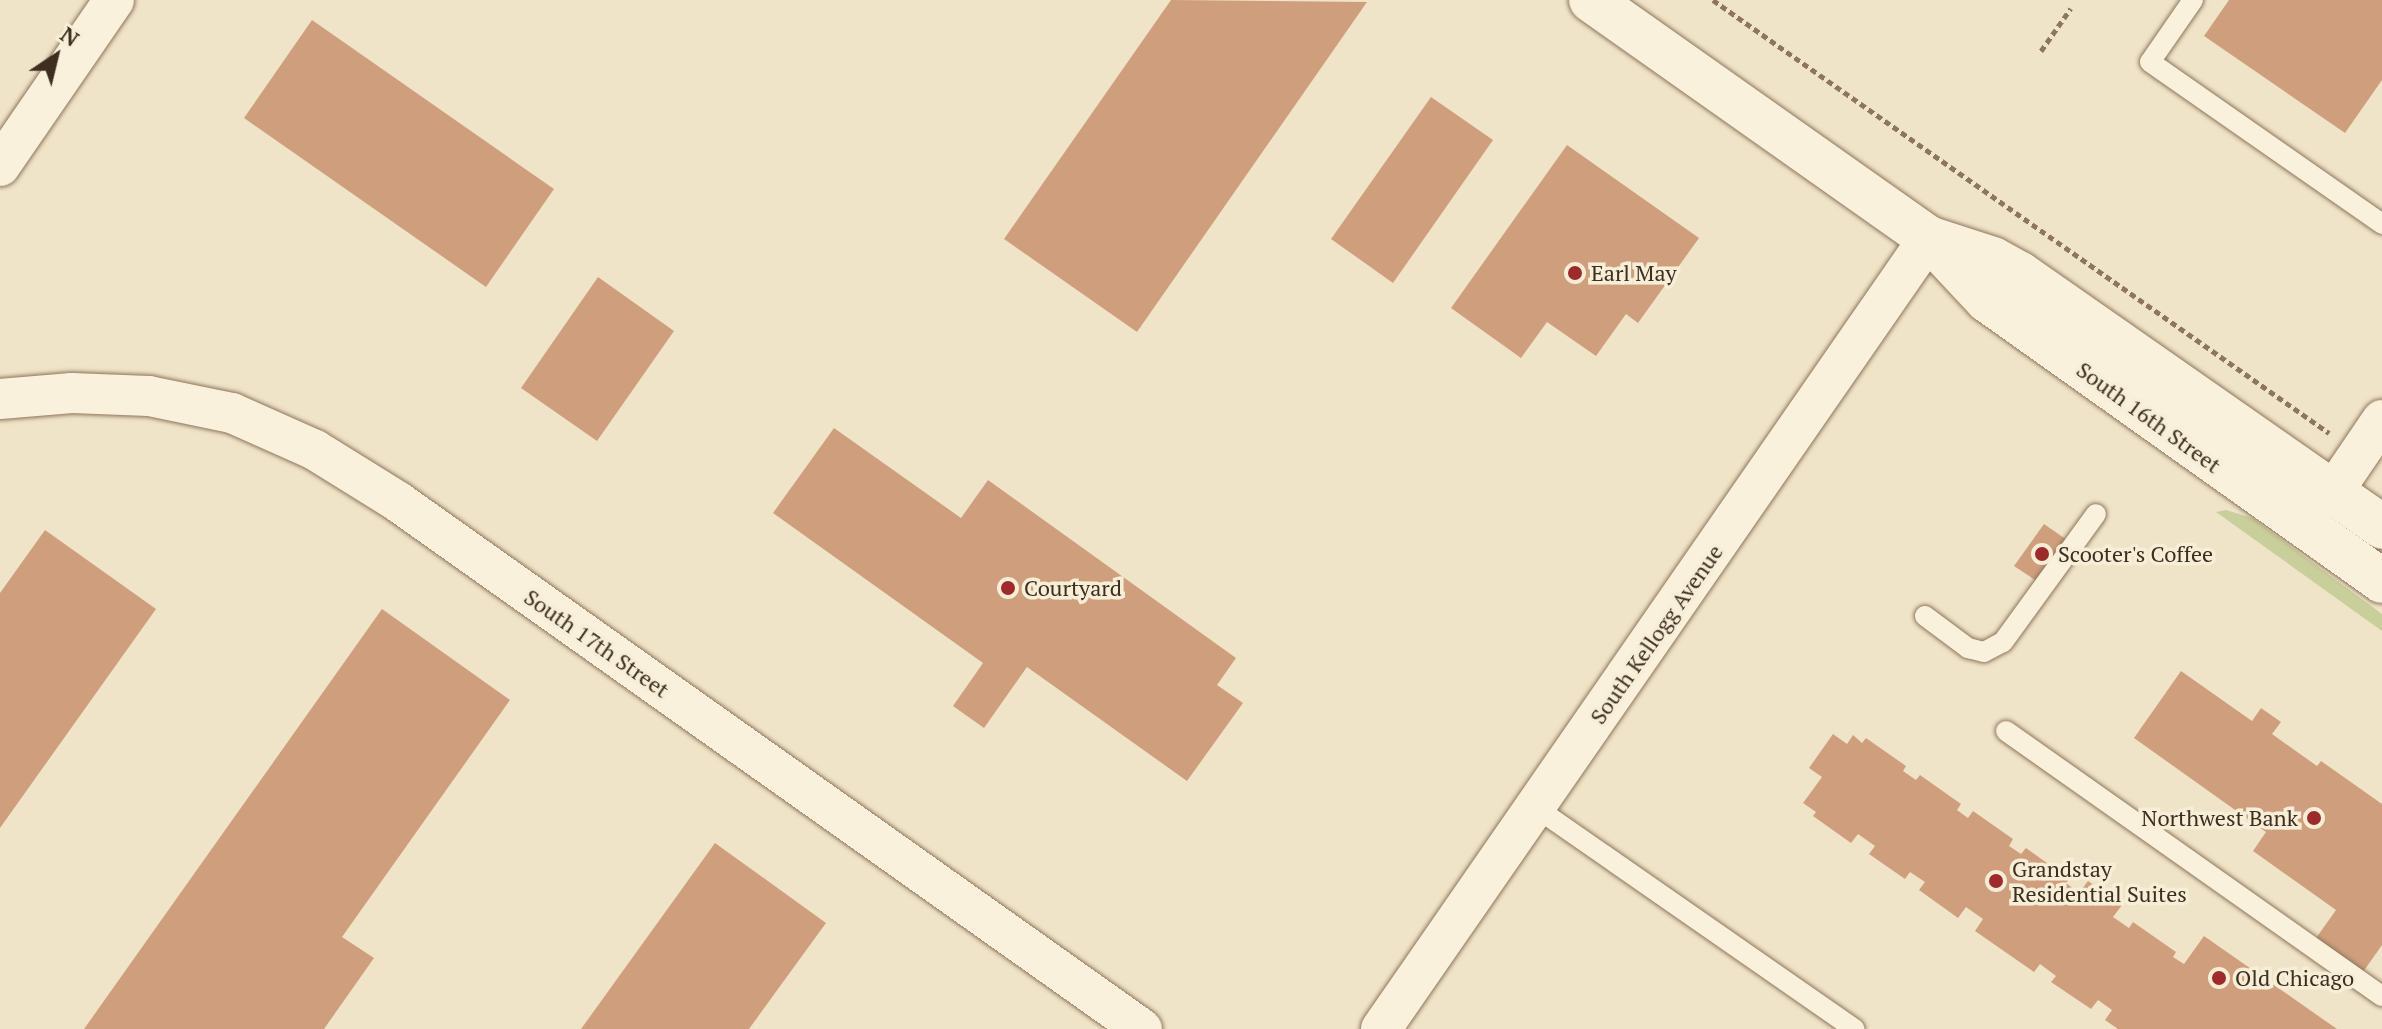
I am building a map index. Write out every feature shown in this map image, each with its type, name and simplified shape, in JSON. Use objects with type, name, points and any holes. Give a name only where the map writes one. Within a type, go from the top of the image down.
[{"type":"main road","name":"South 16th Street","points":[[1591,0],[1929,238],[1987,300],[2382,581]]},
{"type":"main road","name":"South 16th Street","points":[[1929,238],[1993,259],[2020,274],[2382,527]]},
{"type":"street","points":[[0,166],[114,0]]},
{"type":"street","name":"South Kellogg Avenue","points":[[1381,1029],[1929,238]]},
{"type":"street","name":"South 17th Street","points":[[1,394],[149,396],[232,413],[315,450],[397,501],[1142,1029]]},
{"type":"street","points":[[2333,492],[2382,420]]},
{"type":"lane","points":[[2193,0],[2150,62],[2382,224]]},
{"type":"lane","points":[[1925,616],[1968,648],[1984,652],[2003,642],[2096,514]]},
{"type":"lane","points":[[2006,731],[2382,996]]},
{"type":"lane","points":[[1535,807],[1855,1029]]},
{"type":"path","points":[[1713,0],[2328,432]]},
{"type":"path","points":[[2041,51],[2071,8]]},
{"type":"green space","points":[[2226,510],[2252,518],[2382,614],[2382,631],[2216,512]]},
{"type":"building","points":[[1171,0],[1367,2],[1137,332],[1004,239]]},
{"type":"building","points":[[2229,0],[2382,0],[2382,80],[2345,133],[2204,36]]},
{"type":"building","points":[[312,20],[554,189],[486,287],[244,118]]},
{"type":"building","points":[[1431,97],[1493,140],[1393,283],[1331,239]]},
{"type":"building","name":"Earl May","points":[[1567,145],[1699,238],[1638,323],[1626,314],[1596,356],[1547,322],[1521,358],[1451,308]]},
{"type":"building","points":[[598,277],[674,331],[597,441],[521,388]]},
{"type":"building","name":"Courtyard","points":[[834,428],[961,518],[988,480],[1236,658],[1217,685],[1243,703],[1187,781],[1027,667],[984,728],[953,706],[983,663],[773,513]]},
{"type":"building","name":"Scooter's Coffee","points":[[2044,524],[2070,542],[2041,584],[2014,566]]},
{"type":"building","points":[[45,530],[156,609],[0,828],[0,593]]},
{"type":"building","points":[[382,609],[510,700],[342,937],[374,958],[324,1029],[84,1029]]},
{"type":"building","name":"Northwest Bank","points":[[2181,671],[2252,721],[2261,708],[2281,722],[2272,734],[2317,766],[2321,761],[2382,804],[2382,945],[2356,982],[2309,948],[2336,910],[2253,851],[2266,832],[2134,738]]},
{"type":"building","name":"Grandstay Residential Suites","points":[[1833,734],[1847,744],[1853,735],[1862,743],[1866,738],[1906,766],[1903,771],[1916,780],[1920,775],[1961,804],[1957,810],[1968,818],[1973,811],[2013,839],[2009,846],[2021,854],[2026,848],[2069,879],[2066,883],[2079,893],[2088,881],[2122,905],[2113,917],[2129,928],[2133,922],[2176,952],[2173,957],[2184,964],[2204,936],[2337,1029],[2118,1029],[2105,1020],[2112,1010],[2098,1000],[2091,1009],[2051,982],[2056,976],[2040,964],[2034,972],[1975,931],[1983,919],[1966,907],[1958,918],[1919,890],[1925,882],[1910,872],[1905,879],[1869,854],[1875,846],[1858,834],[1851,843],[1813,816],[1816,812],[1803,803],[1822,777],[1809,768]]},
{"type":"building","points":[[715,843],[826,923],[749,1029],[581,1029]]},
{"type":"place","name":"Earl May","points":[[1575,273]]},
{"type":"place","name":"Scooter's Coffee","points":[[2042,554]]},
{"type":"place","name":"Courtyard","points":[[1008,588]]},
{"type":"place","name":"Northwest Bank","points":[[2314,818]]},
{"type":"place","name":"Grandstay Residential Suites","points":[[1996,881]]},
{"type":"place","name":"Old Chicago","points":[[2219,978]]}]
